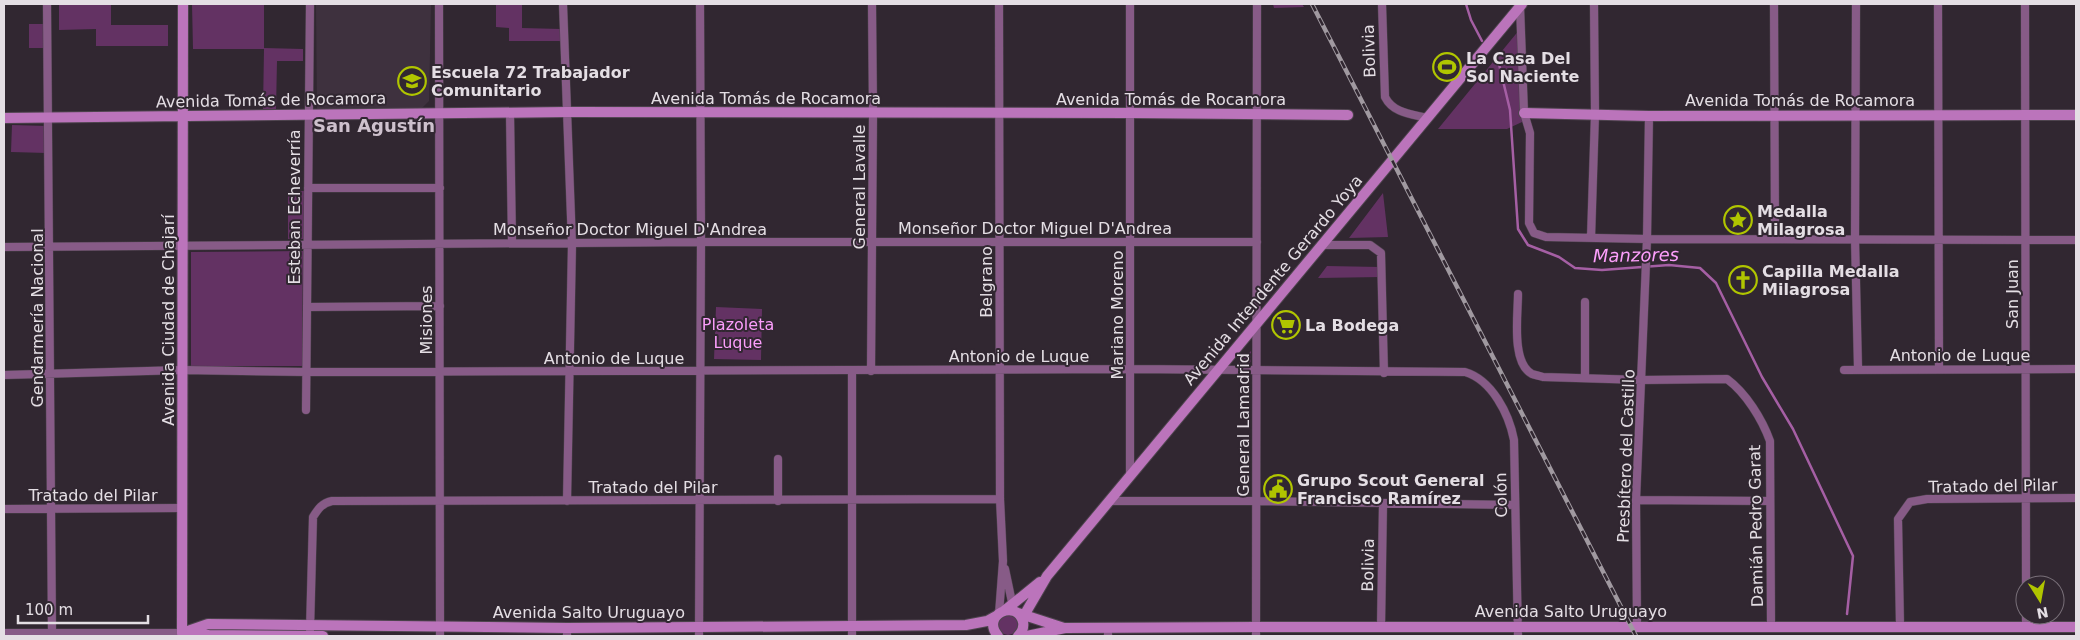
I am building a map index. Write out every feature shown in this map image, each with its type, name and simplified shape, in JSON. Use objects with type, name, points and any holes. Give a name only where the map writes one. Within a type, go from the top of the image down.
[{"type":"main road","name":"Avenida Ciudad de Chajarí","points":[[182,4],[182,635]]},
{"type":"main road","name":"Avenida Intendente Gerardo Yoya","points":[[1011,613],[1047,576],[1520,4]]},
{"type":"main road","name":"Avenida Tomás de Rocamora","points":[[4,118],[567,112],[999,112],[1348,115]]},
{"type":"main road","name":"Avenida Tomás de Rocamora","points":[[1524,113],[1648,116],[1775,114],[2076,115]]},
{"type":"main road","name":"Avenida Intendente Gerardo Yoya","points":[[1011,613],[1047,576]]},
{"type":"main road","name":"Avenida Salto Uruguayo","points":[[182,635],[208,624],[311,624],[440,632],[852,631],[966,625],[1011,613],[1065,628],[1108,632],[1256,631],[1381,627],[1518,632],[1637,626],[2076,627]]},
{"type":"main road","points":[[996,634],[994,622],[1011,613],[1023,624],[1021,635]]},
{"type":"main road","name":"Avenida Salto Uruguayo","points":[[1021,635],[1065,628]]},
{"type":"main road","name":"Avenida Salto Uruguayo","points":[[182,635],[323,636]]},
{"type":"street","name":"Gendarmería Nacional","points":[[47,4],[52,633]]},
{"type":"street","name":"Esteban Echeverría","points":[[306,410],[310,4]]},
{"type":"street","name":"Misiones","points":[[439,4],[440,632]]},
{"type":"street","points":[[563,4],[572,244],[567,501]]},
{"type":"street","points":[[699,632],[701,501],[700,4]]},
{"type":"street","name":"General Lavalle","points":[[870,371],[873,242],[872,4]]},
{"type":"street","name":"Belgrano","points":[[999,4],[1000,499],[1003,561],[1011,613]]},
{"type":"street","name":"Mariano Moreno","points":[[1130,4],[1130,476]]},
{"type":"street","name":"General Lamadrid","points":[[1256,631],[1258,323],[1257,4]]},
{"type":"street","name":"Bolivia","points":[[1382,4],[1384,97],[1388,104],[1397,111],[1427,118]]},
{"type":"street","points":[[1520,4],[1524,113],[1530,133],[1530,222],[1534,233],[1546,237],[1647,239],[2076,240]]},
{"type":"street","points":[[1591,238],[1595,114],[1594,4]]},
{"type":"street","points":[[1774,4],[1775,238]]},
{"type":"street","points":[[1856,4],[1855,239],[1858,368]]},
{"type":"street","points":[[1938,4],[1939,369]]},
{"type":"street","name":"San Juan","points":[[2025,4],[2026,575]]},
{"type":"street","points":[[510,113],[512,243]]},
{"type":"street","points":[[1647,239],[1648,116]]},
{"type":"street","points":[[308,188],[440,188]]},
{"type":"street","name":"Presbítero del Castillo","points":[[1637,626],[1636,500],[1647,239]]},
{"type":"street","name":"Monseñor Doctor Miguel D'Andrea","points":[[4,247],[440,243],[1257,242]]},
{"type":"street","points":[[1322,245],[1370,245],[1382,253],[1384,373]]},
{"type":"street","points":[[1518,294],[1518,353],[1525,368],[1532,374],[1543,377],[1642,380]]},
{"type":"street","points":[[1585,302],[1585,378]]},
{"type":"street","points":[[308,307],[440,306]]},
{"type":"street","name":"Antonio de Luque","points":[[1844,370],[1858,368],[2076,369]]},
{"type":"street","name":"Antonio de Luque","points":[[4,375],[183,370],[570,372],[1131,369],[1384,373],[1465,372]]},
{"type":"street","points":[[852,371],[852,631]]},
{"type":"street","name":"Colón","points":[[1465,372],[1473,375],[1491,390],[1511,427],[1514,440],[1518,632]]},
{"type":"street","name":"Damián Pedro Garat","points":[[1642,380],[1727,379],[1737,387],[1765,428],[1770,441],[1771,626]]},
{"type":"street","points":[[778,459],[778,501]]},
{"type":"street","name":"Tratado del Pilar","points":[[1900,626],[1898,520],[1910,502],[1927,499],[2076,498]]},
{"type":"street","name":"Tratado del Pilar","points":[[311,624],[313,517],[326,502],[1000,499]]},
{"type":"street","points":[[1636,500],[1769,501]]},
{"type":"street","points":[[1109,501],[1515,505]]},
{"type":"street","name":"Bolivia","points":[[1381,627],[1383,503]]},
{"type":"street","name":"Tratado del Pilar","points":[[4,509],[182,508]]},
{"type":"street","name":"Belgrano","points":[[1003,561],[1011,613]]},
{"type":"street","points":[[309,636],[311,624]]},
{"type":"street","points":[[1979,626],[1985,636]]},
{"type":"street","name":"Avenida Salto Uruguayo","points":[[4,633],[182,635]]},
{"type":"shaded area","points":[[316,4],[431,4],[429,101],[421,109],[317,109]]},
{"type":"green space","points":[[59,4],[111,4],[111,25],[168,25],[168,46],[96,46],[96,29],[59,30]]},
{"type":"green space","points":[[192,4],[264,4],[264,48],[303,49],[303,61],[277,61],[276,109],[263,109],[264,49],[193,49]]},
{"type":"green space","points":[[496,4],[522,4],[522,28],[561,29],[561,41],[509,41],[509,28],[496,27]]},
{"type":"green space","points":[[1273,4],[1302,4],[1304,7],[1274,8]]},
{"type":"green space","points":[[29,24],[45,24],[44,48],[29,48]]},
{"type":"green space","points":[[1520,29],[1522,122],[1507,129],[1438,129]]},
{"type":"green space","points":[[12,125],[47,126],[47,153],[11,152]]},
{"type":"green space","points":[[288,191],[305,191],[304,239],[288,239]]},
{"type":"green space","points":[[1383,193],[1388,237],[1349,238]]},
{"type":"green space","points":[[303,251],[302,366],[191,366],[191,252]]},
{"type":"green space","points":[[1327,266],[1380,267],[1381,277],[1318,278]]},
{"type":"green space","name":"Plazoleta Luque","points":[[716,307],[762,309],[761,360],[714,359]]},
{"type":"green space","points":[[1251,351],[1251,361],[1247,366],[1237,365]]},
{"type":"green space","points":[[1004,615],[1012,615],[1018,621],[1018,629],[1012,635],[1004,635],[998,629],[998,621]]},
{"type":"waterway","name":"Manzores","points":[[1466,4],[1471,20],[1482,41]]},
{"type":"waterway","name":"Manzores","points":[[1499,64],[1510,110],[1518,229],[1528,245],[1559,257],[1575,268],[1602,270],[1669,265],[1700,268],[1716,283],[1762,377],[1793,429],[1853,556],[1847,614]]},
{"type":"railway","points":[[1312,4],[1636,636]]},
{"type":"place","name":"La Casa Del Sol Naciente","points":[[1447,67]]},
{"type":"place","name":"Escuela 72 Trabajador Comunitario","points":[[412,81]]},
{"type":"place","name":"Medalla Milagrosa","points":[[1738,220]]},
{"type":"place","name":"Capilla Medalla Milagrosa","points":[[1743,280]]},
{"type":"place","name":"La Bodega","points":[[1286,325]]},
{"type":"place","name":"Grupo Scout General Francisco Ramírez","points":[[1278,489]]},
{"type":"district","name":"San Agustín","points":[[374,125]]}]
